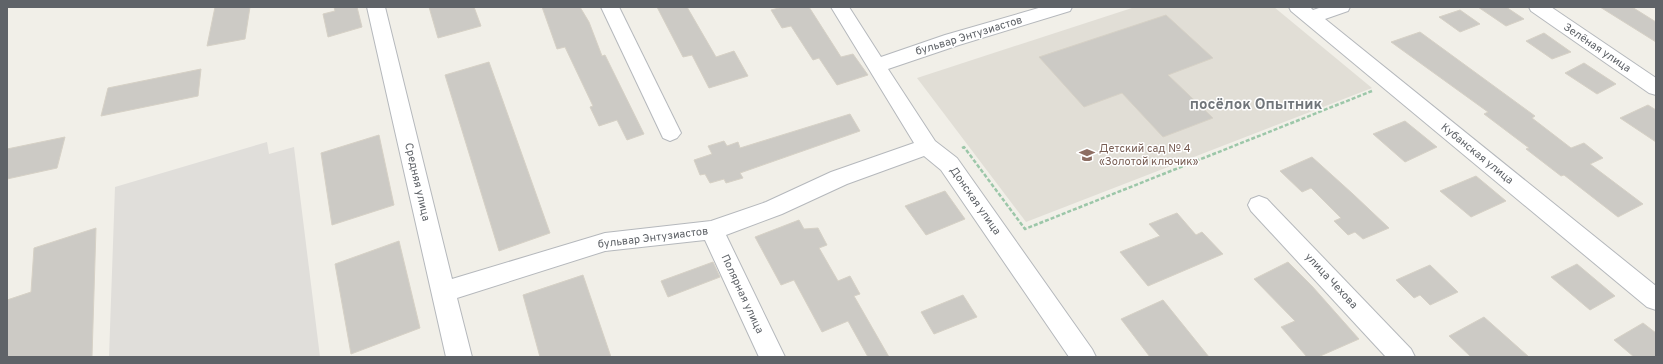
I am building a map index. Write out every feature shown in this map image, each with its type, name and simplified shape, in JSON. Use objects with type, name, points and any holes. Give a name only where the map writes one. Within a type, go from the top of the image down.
[{"type":"street","name":"Средняя улица","points":[[376,7],[459,357]]},
{"type":"street","points":[[610,7],[670,133]]},
{"type":"street","name":"Донская улица","points":[[840,7],[876,66],[933,151],[949,164],[1083,357]]},
{"type":"street","name":"бульвар Энтузиастов","points":[[876,66],[952,40],[1063,7]]},
{"type":"street","points":[[1304,12],[1341,7]]},
{"type":"street","name":"Зелёная улица","points":[[1538,7],[1656,88]]},
{"type":"street","name":"Кубанская улица","points":[[1304,12],[1656,300]]},
{"type":"street","name":"бульвар Энтузиастов","points":[[443,292],[605,242],[712,230],[774,208],[839,178],[933,151]]},
{"type":"street","name":"улица Чехова","points":[[1259,205],[1402,357]]},
{"type":"street","name":"Полярная улица","points":[[712,230],[772,357]]},
{"type":"path","points":[[933,151],[964,147],[1026,228],[1391,83]]},
{"type":"shaded area","name":"Детский сад № 4 «Золотой ключик»","points":[[1135,7],[1274,7],[1372,88],[1026,222],[917,78]]},
{"type":"shaded area","points":[[267,142],[269,154],[294,147],[320,357],[109,357],[115,187]]},
{"type":"building","points":[[215,7],[250,7],[245,39],[207,46]]},
{"type":"building","points":[[334,7],[357,7],[362,27],[328,37],[323,14],[335,11]]},
{"type":"building","points":[[429,7],[474,7],[481,26],[438,38]]},
{"type":"building","points":[[542,7],[580,7],[589,22],[602,56],[605,55],[644,134],[627,140],[617,120],[599,126],[590,107],[593,106],[565,47],[557,49]]},
{"type":"building","points":[[657,7],[687,7],[716,57],[734,51],[748,76],[709,88],[692,55],[683,57]]},
{"type":"building","points":[[783,7],[809,7],[841,57],[853,54],[868,75],[837,85],[819,58],[813,60],[791,26],[782,28],[771,10]]},
{"type":"building","points":[[1478,7],[1506,7],[1524,19],[1506,26]]},
{"type":"building","points":[[1600,7],[1632,7],[1656,22],[1656,42]]},
{"type":"building","points":[[1460,10],[1480,24],[1460,32],[1439,17]]},
{"type":"building","points":[[1166,15],[1213,58],[1168,75],[1213,118],[1163,137],[1122,93],[1084,107],[1039,57]]},
{"type":"building","points":[[1420,32],[1535,116],[1532,118],[1571,148],[1584,143],[1603,158],[1590,164],[1643,204],[1618,217],[1564,175],[1561,176],[1526,149],[1529,148],[1484,114],[1488,112],[1391,42]]},
{"type":"building","points":[[1544,33],[1571,52],[1552,59],[1526,41]]},
{"type":"building","points":[[489,62],[550,233],[499,251],[445,75]]},
{"type":"building","points":[[1584,63],[1616,84],[1597,94],[1565,73]]},
{"type":"building","points":[[201,69],[198,96],[101,116],[108,88]]},
{"type":"building","points":[[1648,105],[1656,110],[1656,142],[1620,118]]},
{"type":"building","points":[[850,114],[860,131],[740,173],[743,178],[726,183],[724,179],[710,183],[705,174],[700,175],[694,160],[712,154],[708,146],[724,141],[727,146],[738,142],[740,148]]},
{"type":"building","points":[[1405,121],[1437,147],[1405,162],[1373,134]]},
{"type":"building","points":[[379,135],[394,205],[332,225],[321,153]]},
{"type":"building","points":[[65,137],[57,168],[7,179],[7,149]]},
{"type":"building","points":[[1312,157],[1389,228],[1363,239],[1355,232],[1348,235],[1334,221],[1341,218],[1311,188],[1302,192],[1280,171]]},
{"type":"building","points":[[1476,176],[1506,201],[1471,217],[1440,191]]},
{"type":"building","points":[[945,191],[965,219],[926,235],[905,206]]},
{"type":"building","points":[[1177,213],[1196,235],[1202,232],[1223,254],[1148,286],[1120,252],[1160,236],[1149,224]]},
{"type":"building","points":[[799,220],[804,229],[818,228],[827,245],[819,248],[838,281],[850,276],[860,294],[854,296],[889,357],[868,357],[848,321],[822,332],[794,280],[781,285],[755,237]]},
{"type":"building","points":[[96,228],[92,357],[7,357],[7,300],[31,292],[34,248]]},
{"type":"building","points":[[399,241],[420,328],[351,354],[335,264]]},
{"type":"building","points":[[713,262],[720,277],[668,297],[661,281]]},
{"type":"building","points":[[1288,262],[1312,286],[1359,339],[1318,357],[1307,357],[1281,327],[1295,321],[1254,279]]},
{"type":"building","points":[[1577,264],[1615,296],[1590,310],[1551,277]]},
{"type":"building","points":[[1430,265],[1458,292],[1430,305],[1420,295],[1414,298],[1396,280]]},
{"type":"building","points":[[583,275],[611,357],[540,357],[523,295]]},
{"type":"building","points":[[963,295],[977,317],[934,334],[921,312]]},
{"type":"building","points":[[1163,300],[1209,357],[1150,357],[1121,319]]},
{"type":"building","points":[[1484,317],[1529,357],[1471,357],[1449,336]]},
{"type":"building","points":[[1643,323],[1656,333],[1656,357],[1634,357],[1614,340]]},
{"type":"place","name":"Детский сад № 4 «Золотой ключик»","points":[[1087,155]]},
{"type":"district","name":"посёлок Опытник","points":[[1256,105]]}]
